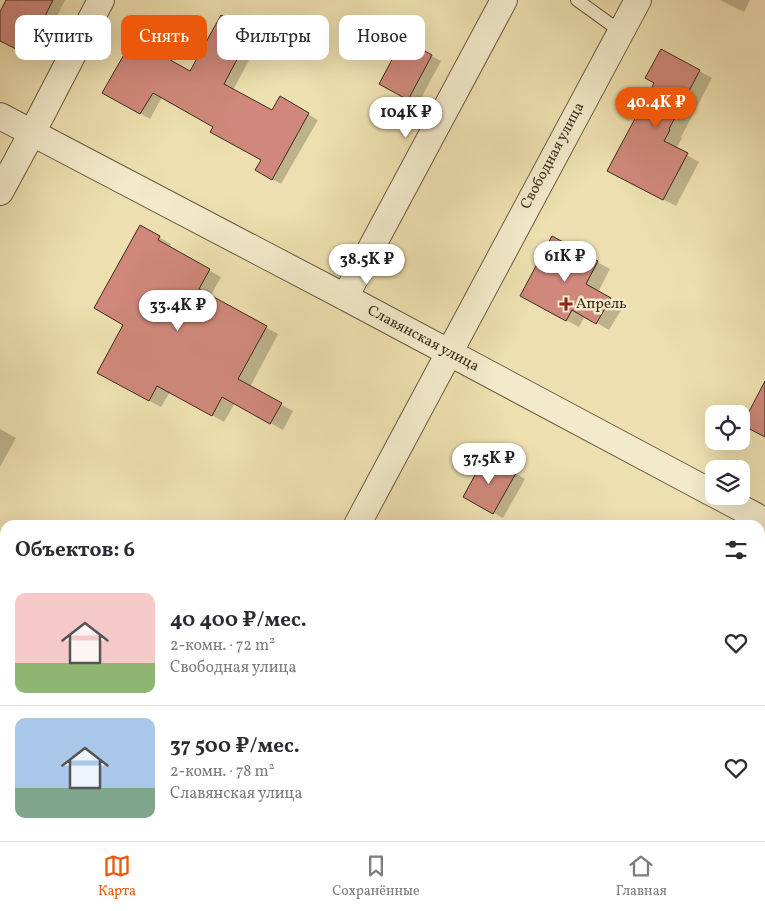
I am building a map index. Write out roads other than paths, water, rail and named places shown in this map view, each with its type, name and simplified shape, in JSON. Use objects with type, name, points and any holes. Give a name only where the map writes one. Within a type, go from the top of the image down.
[{"type":"street","points":[[0,192],[100,0]]},
{"type":"street","points":[[345,297],[504,0]]},
{"type":"street","name":"Свободная улица","points":[[360,520],[638,0]]},
{"type":"street","name":"Славянская улица","points":[[0,116],[705,489]]},
{"type":"street","points":[[735,505],[763,520]]},
{"type":"lane","points":[[577,0],[620,31]]},
{"type":"place","name":"Апрель","points":[[566,304]]}]
